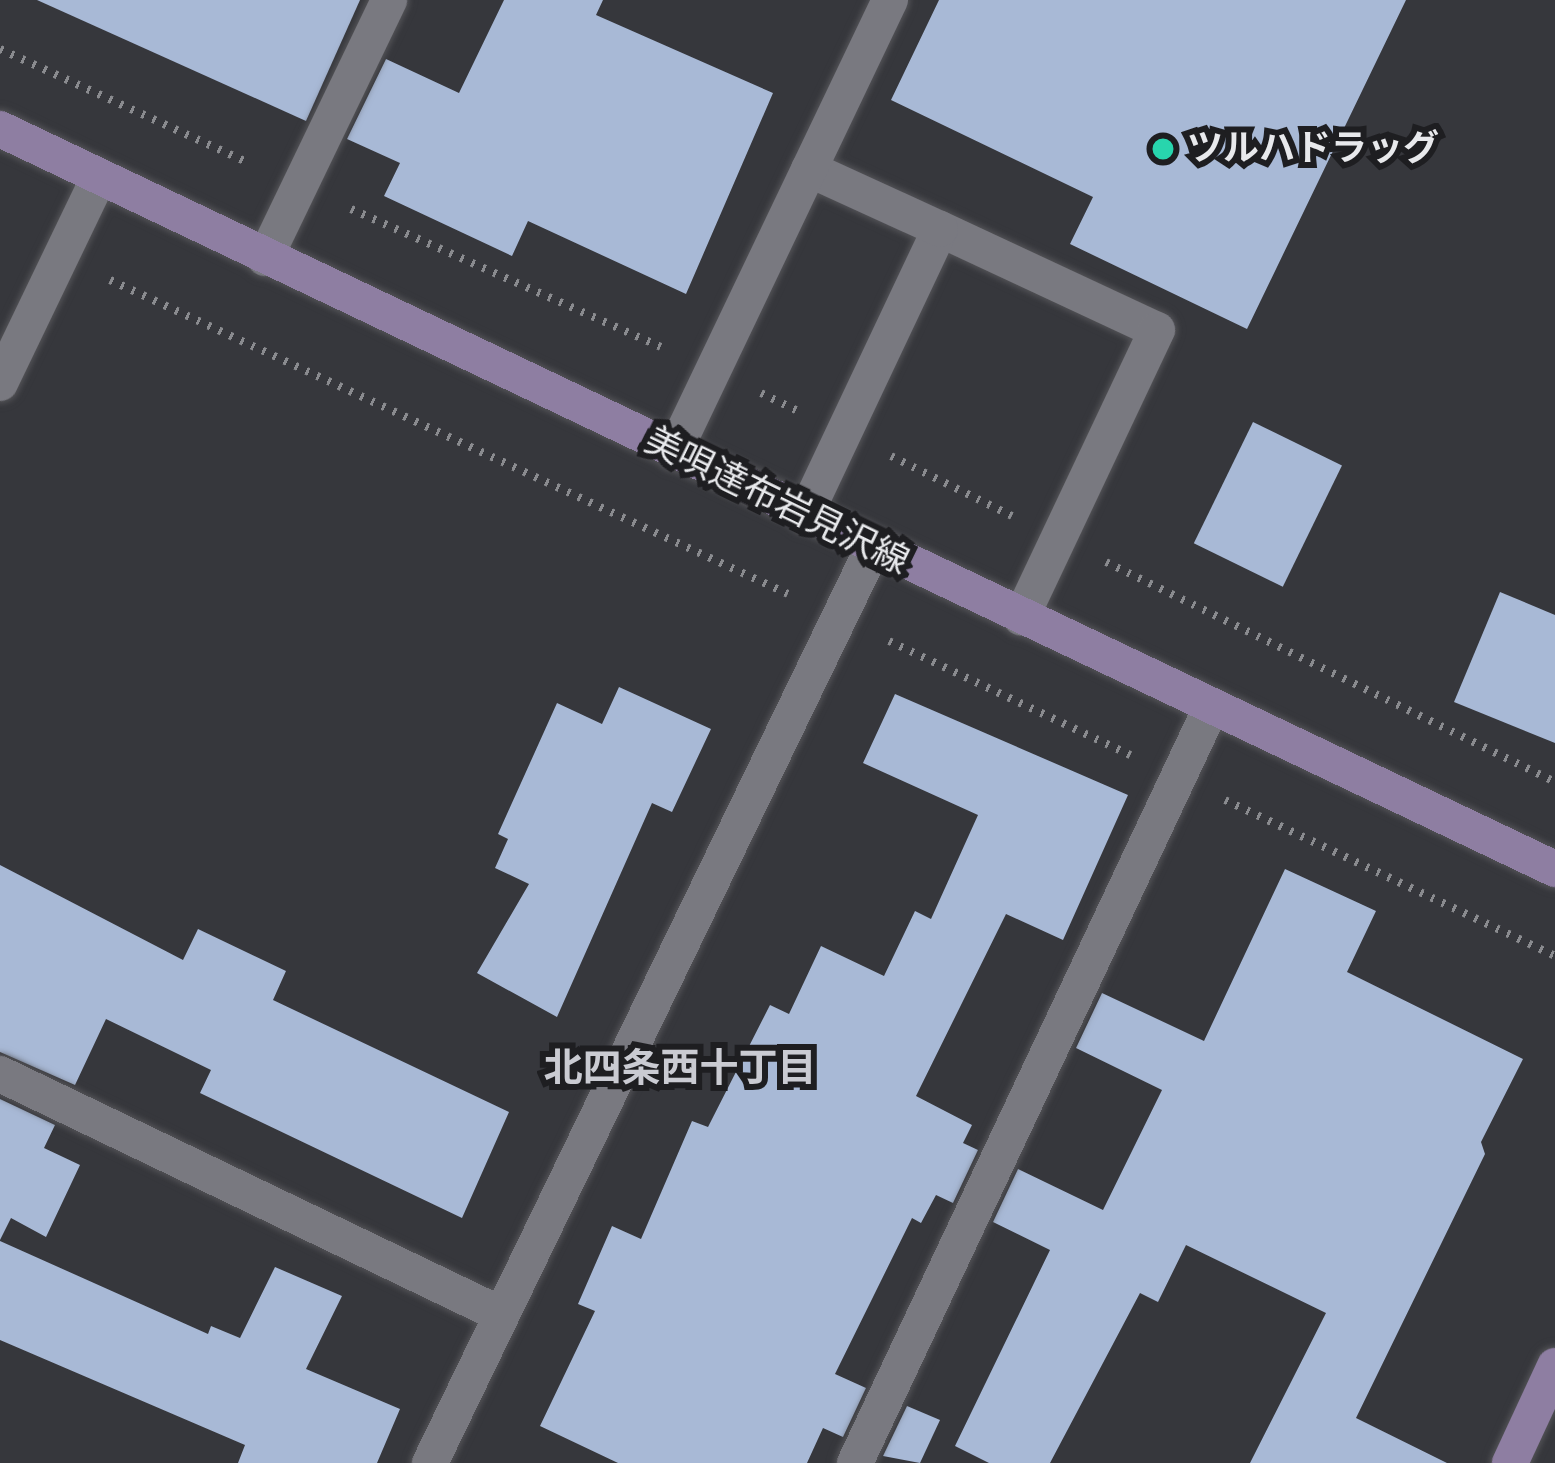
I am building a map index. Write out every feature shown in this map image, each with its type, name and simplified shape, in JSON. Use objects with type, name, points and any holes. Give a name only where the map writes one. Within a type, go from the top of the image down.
[{"type":"main road","name":"美唄達布岩見沢線","points":[[0,129],[1555,869]]},
{"type":"main road","points":[[1510,1463],[1555,1366]]},
{"type":"street","points":[[265,258],[389,0]]},
{"type":"street","points":[[674,452],[890,0]]},
{"type":"street","points":[[809,169],[1157,330],[1021,618]]},
{"type":"street","points":[[0,382],[99,177]]},
{"type":"street","points":[[805,515],[940,229]]},
{"type":"street","points":[[430,1463],[498,1313],[873,548]]},
{"type":"street","points":[[855,1463],[1210,708]]},
{"type":"street","points":[[0,1074],[498,1313]]},
{"type":"path","points":[[0,49],[713,370],[1555,782]]},
{"type":"path","points":[[60,257],[1555,956]]},
{"type":"building","points":[[37,0],[360,0],[306,121]]},
{"type":"building","points":[[504,0],[603,0],[596,15],[773,93],[686,294],[528,221],[512,256],[384,196],[400,163],[347,139],[386,59],[459,93]]},
{"type":"building","name":"ツルハドラッグ","points":[[939,0],[1406,0],[1247,329],[1070,244],[1093,197],[891,100]]},
{"type":"building","points":[[1253,422],[1342,465],[1283,587],[1194,543]]},
{"type":"building","points":[[1500,592],[1555,615],[1555,743],[1454,702]]},
{"type":"building","points":[[619,687],[711,729],[672,812],[652,803],[557,1017],[477,973],[529,884],[495,868],[508,839],[498,834],[557,703],[602,724]]},
{"type":"building","points":[[895,694],[1128,795],[1063,940],[1006,914],[916,1096],[972,1125],[963,1143],[978,1150],[953,1203],[936,1195],[921,1223],[912,1218],[835,1374],[866,1388],[843,1437],[823,1428],[807,1463],[618,1463],[540,1426],[595,1311],[578,1304],[612,1226],[641,1239],[692,1121],[708,1127],[770,1005],[789,1014],[821,946],[884,976],[915,911],[931,919],[978,815],[863,763]]},
{"type":"building","points":[[0,865],[183,960],[198,929],[286,971],[273,1000],[509,1112],[462,1218],[200,1093],[211,1070],[106,1019],[75,1085],[0,1052]]},
{"type":"building","points":[[1285,869],[1376,911],[1347,972],[1523,1059],[1481,1142],[1485,1154],[1356,1418],[1447,1463],[1250,1463],[1326,1313],[1186,1245],[1158,1302],[1140,1293],[1050,1463],[989,1463],[955,1446],[1050,1250],[993,1222],[1018,1169],[1103,1210],[1162,1090],[1076,1048],[1102,993],[1204,1041]]},
{"type":"building","points":[[0,1099],[55,1125],[44,1148],[80,1165],[46,1237],[11,1218],[0,1240]]},
{"type":"building","points":[[0,1241],[208,1334],[211,1326],[240,1338],[275,1267],[342,1296],[306,1369],[400,1409],[377,1463],[238,1463],[245,1445],[0,1340]]},
{"type":"building","points":[[907,1406],[940,1420],[920,1463],[883,1456]]},
{"type":"place","name":"ツルハドラッグ","points":[[1163,149]]},
{"type":"district","name":"北四条西十丁目","points":[[680,1068]]}]
